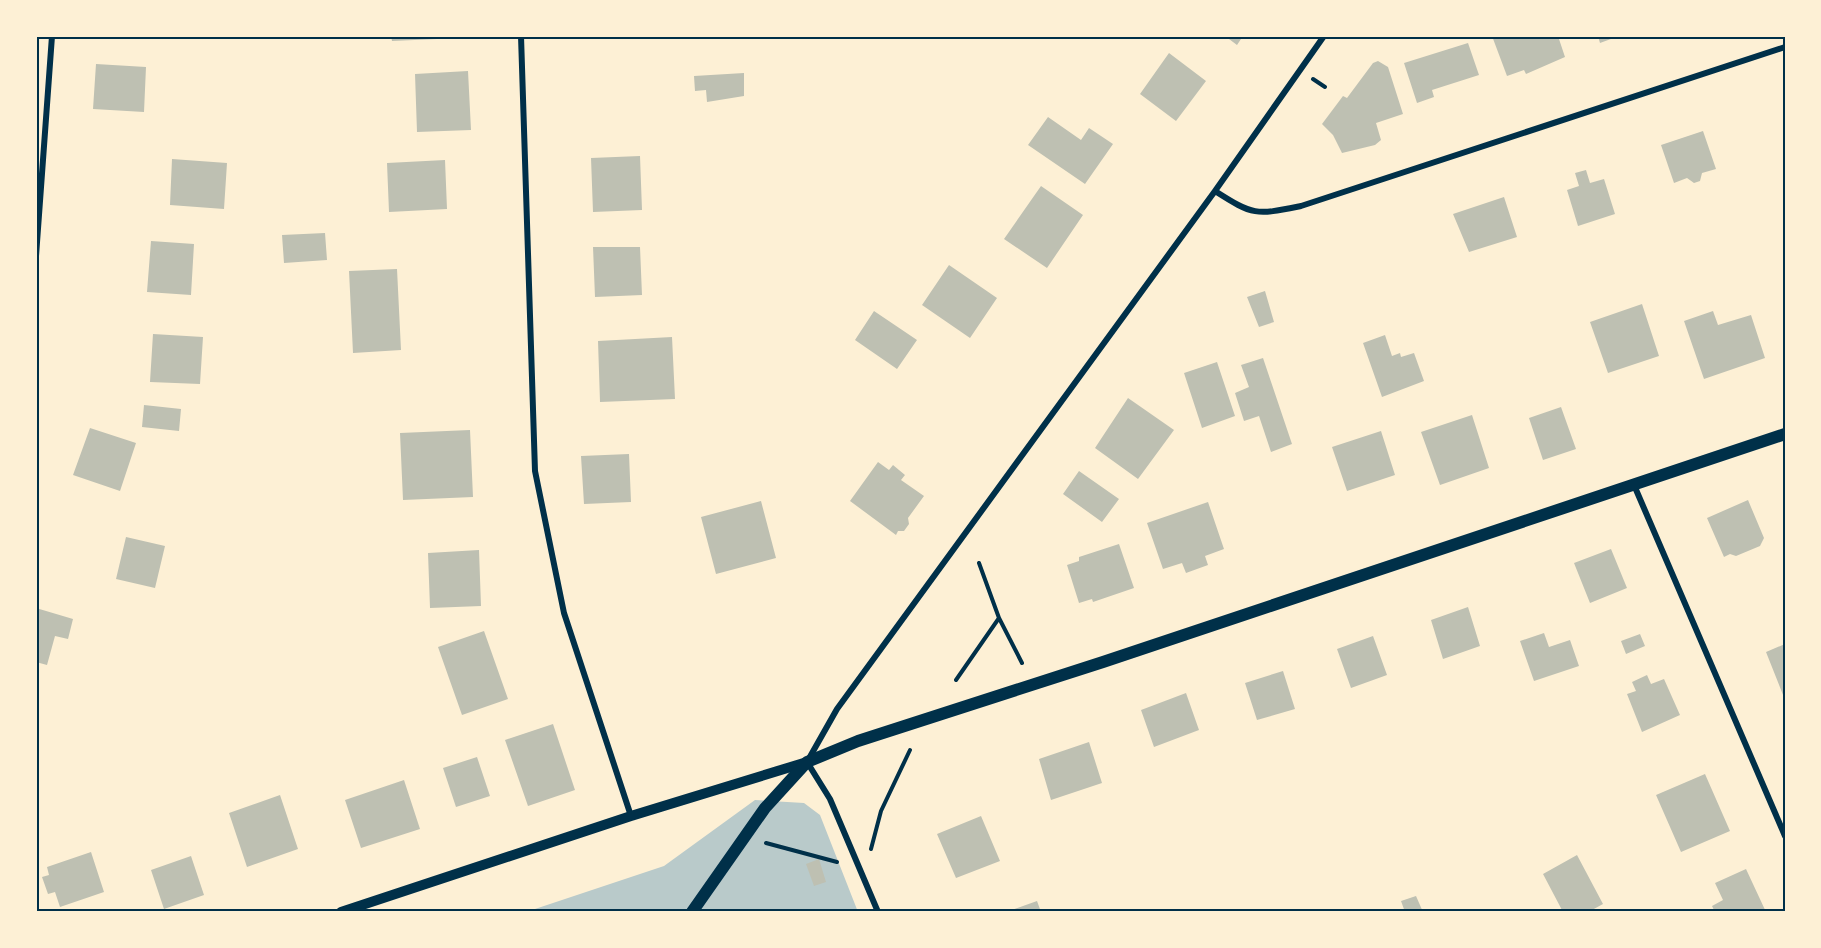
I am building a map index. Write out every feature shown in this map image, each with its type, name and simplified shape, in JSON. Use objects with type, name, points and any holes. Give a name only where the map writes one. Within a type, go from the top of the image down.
[{"type":"main road","points":[[692,912],[765,808],[807,762],[858,741],[1785,434]]},
{"type":"street","points":[[36,256],[52,36]]},
{"type":"street","points":[[521,36],[535,471],[564,614],[631,816]]},
{"type":"street","points":[[341,912],[631,816],[807,762],[837,709],[1215,191],[1324,36]]},
{"type":"street","points":[[1215,191],[1245,211],[1269,212],[1301,206],[1785,47]]},
{"type":"street","points":[[1634,484],[1785,836]]},
{"type":"street","points":[[807,762],[830,799],[878,912]]},
{"type":"path","points":[[979,563],[999,618],[1022,663]]},
{"type":"path","points":[[956,680],[999,618]]},
{"type":"path","points":[[870,853],[880,811],[910,750]]},
{"type":"path","points":[[745,838],[859,869]]},
{"type":"shaded area","points":[[755,800],[804,803],[820,815],[858,912],[526,912],[664,866]]},
{"type":"building","points":[[391,36],[437,36],[437,39],[392,41]]},
{"type":"building","points":[[1225,36],[1243,36],[1237,45]]},
{"type":"building","points":[[1492,36],[1558,36],[1565,57],[1526,74],[1524,70],[1507,76]]},
{"type":"building","points":[[1598,36],[1619,36],[1600,43]]},
{"type":"building","points":[[1468,43],[1479,75],[1432,90],[1434,97],[1417,103],[1404,63]]},
{"type":"building","points":[[1169,53],[1206,81],[1176,121],[1140,94]]},
{"type":"building","points":[[1378,61],[1388,67],[1403,114],[1376,123],[1381,140],[1375,145],[1342,153],[1333,135],[1322,124],[1343,96],[1347,98],[1373,63]]},
{"type":"building","points":[[96,64],[146,67],[144,112],[93,109]]},
{"type":"building","points":[[468,71],[471,130],[417,132],[415,74]]},
{"type":"building","points":[[744,73],[744,96],[707,102],[706,90],[695,91],[694,76]]},
{"type":"building","points":[[1048,117],[1081,140],[1089,128],[1113,144],[1085,184],[1028,145]]},
{"type":"building","points":[[1703,131],[1716,169],[1702,173],[1700,181],[1694,183],[1687,178],[1674,183],[1661,145]]},
{"type":"building","points":[[640,156],[642,210],[593,212],[591,158]]},
{"type":"building","points":[[172,159],[227,163],[224,209],[170,205]]},
{"type":"building","points":[[445,160],[447,209],[389,212],[387,163]]},
{"type":"building","points":[[1586,170],[1590,183],[1604,179],[1615,214],[1578,226],[1567,190],[1579,186],[1575,173]]},
{"type":"building","points":[[1041,186],[1083,215],[1047,268],[1004,239]]},
{"type":"building","points":[[1504,197],[1517,237],[1469,252],[1453,214]]},
{"type":"building","points":[[325,233],[327,260],[284,263],[282,235]]},
{"type":"building","points":[[151,241],[194,244],[191,295],[147,292]]},
{"type":"building","points":[[593,247],[640,247],[642,295],[595,297]]},
{"type":"building","points":[[949,265],[997,298],[970,338],[922,305]]},
{"type":"building","points":[[397,269],[401,350],[353,353],[349,271]]},
{"type":"building","points":[[1265,291],[1274,322],[1259,327],[1247,297]]},
{"type":"building","points":[[1642,304],[1659,356],[1608,373],[1590,322]]},
{"type":"building","points":[[874,311],[917,340],[897,369],[855,340]]},
{"type":"building","points":[[1713,311],[1718,325],[1751,315],[1765,358],[1704,379],[1684,321]]},
{"type":"building","points":[[153,334],[203,337],[200,384],[150,382]]},
{"type":"building","points":[[1385,335],[1392,356],[1400,353],[1401,357],[1414,353],[1424,381],[1382,397],[1363,343]]},
{"type":"building","points":[[672,337],[675,399],[600,402],[598,341]]},
{"type":"building","points":[[1263,358],[1292,444],[1271,452],[1259,416],[1244,421],[1235,393],[1249,387],[1241,365]]},
{"type":"building","points":[[1217,362],[1235,416],[1202,428],[1184,373]]},
{"type":"building","points":[[1128,398],[1174,430],[1138,479],[1095,448]]},
{"type":"building","points":[[144,405],[181,409],[179,431],[142,427]]},
{"type":"building","points":[[1561,407],[1576,449],[1543,460],[1529,418]]},
{"type":"building","points":[[1472,415],[1489,468],[1440,485],[1421,432]]},
{"type":"building","points":[[90,428],[136,443],[120,491],[73,475]]},
{"type":"building","points":[[470,430],[473,497],[403,500],[400,433]]},
{"type":"building","points":[[1381,431],[1395,475],[1347,491],[1332,447]]},
{"type":"building","points":[[629,454],[631,502],[584,504],[581,456]]},
{"type":"building","points":[[878,462],[889,470],[893,465],[905,475],[901,480],[924,496],[908,518],[909,524],[904,531],[898,531],[896,535],[850,501]]},
{"type":"building","points":[[1079,471],[1119,499],[1102,522],[1063,494]]},
{"type":"building","points":[[1748,500],[1764,538],[1760,546],[1736,556],[1730,554],[1724,557],[1707,518]]},
{"type":"building","points":[[761,501],[776,558],[716,574],[701,517]]},
{"type":"building","points":[[1208,502],[1224,549],[1205,556],[1208,565],[1186,573],[1182,563],[1163,569],[1147,523]]},
{"type":"building","points":[[126,537],[165,546],[155,588],[116,579]]},
{"type":"building","points":[[1119,544],[1134,588],[1093,602],[1092,599],[1079,603],[1067,565],[1079,561],[1079,557]]},
{"type":"building","points":[[1611,549],[1627,588],[1590,603],[1574,563]]},
{"type":"building","points":[[479,550],[481,606],[430,608],[428,553]]},
{"type":"building","points":[[1468,607],[1480,646],[1443,659],[1431,620]]},
{"type":"building","points":[[36,608],[73,619],[68,639],[55,636],[47,665],[36,662]]},
{"type":"building","points":[[484,631],[508,699],[462,715],[438,647]]},
{"type":"building","points":[[1544,633],[1549,647],[1570,640],[1579,666],[1534,681],[1520,641]]},
{"type":"building","points":[[1640,634],[1645,646],[1626,654],[1621,641]]},
{"type":"building","points":[[1373,636],[1387,675],[1351,688],[1337,649]]},
{"type":"building","points":[[1785,644],[1785,700],[1766,652]]},
{"type":"building","points":[[1283,671],[1295,709],[1257,720],[1245,683]]},
{"type":"building","points":[[1647,675],[1651,684],[1664,679],[1680,715],[1642,732],[1627,694],[1636,691],[1632,682]]},
{"type":"building","points":[[1186,693],[1199,730],[1154,747],[1141,710]]},
{"type":"building","points":[[553,724],[575,790],[528,806],[505,740]]},
{"type":"building","points":[[1089,742],[1102,783],[1051,800],[1039,759]]},
{"type":"building","points":[[477,757],[490,796],[456,807],[443,768]]},
{"type":"building","points":[[1705,774],[1730,831],[1681,852],[1656,795]]},
{"type":"building","points":[[404,780],[420,829],[361,848],[345,800]]},
{"type":"building","points":[[280,795],[298,849],[247,867],[229,813]]},
{"type":"building","points":[[981,816],[1000,861],[956,878],[937,834]]},
{"type":"building","points":[[91,852],[104,892],[60,907],[55,892],[48,894],[42,877],[49,875],[47,867]]},
{"type":"building","points":[[1577,855],[1603,904],[1592,910],[1593,912],[1563,912],[1543,874]]},
{"type":"building","points":[[191,856],[204,895],[164,909],[151,870]]},
{"type":"building","points":[[819,859],[826,882],[814,886],[806,864]]},
{"type":"building","points":[[1746,869],[1766,912],[1715,912],[1712,906],[1723,900],[1715,883]]},
{"type":"building","points":[[1416,896],[1423,912],[1405,912],[1401,901]]},
{"type":"building","points":[[1037,901],[1041,912],[1006,912]]}]
